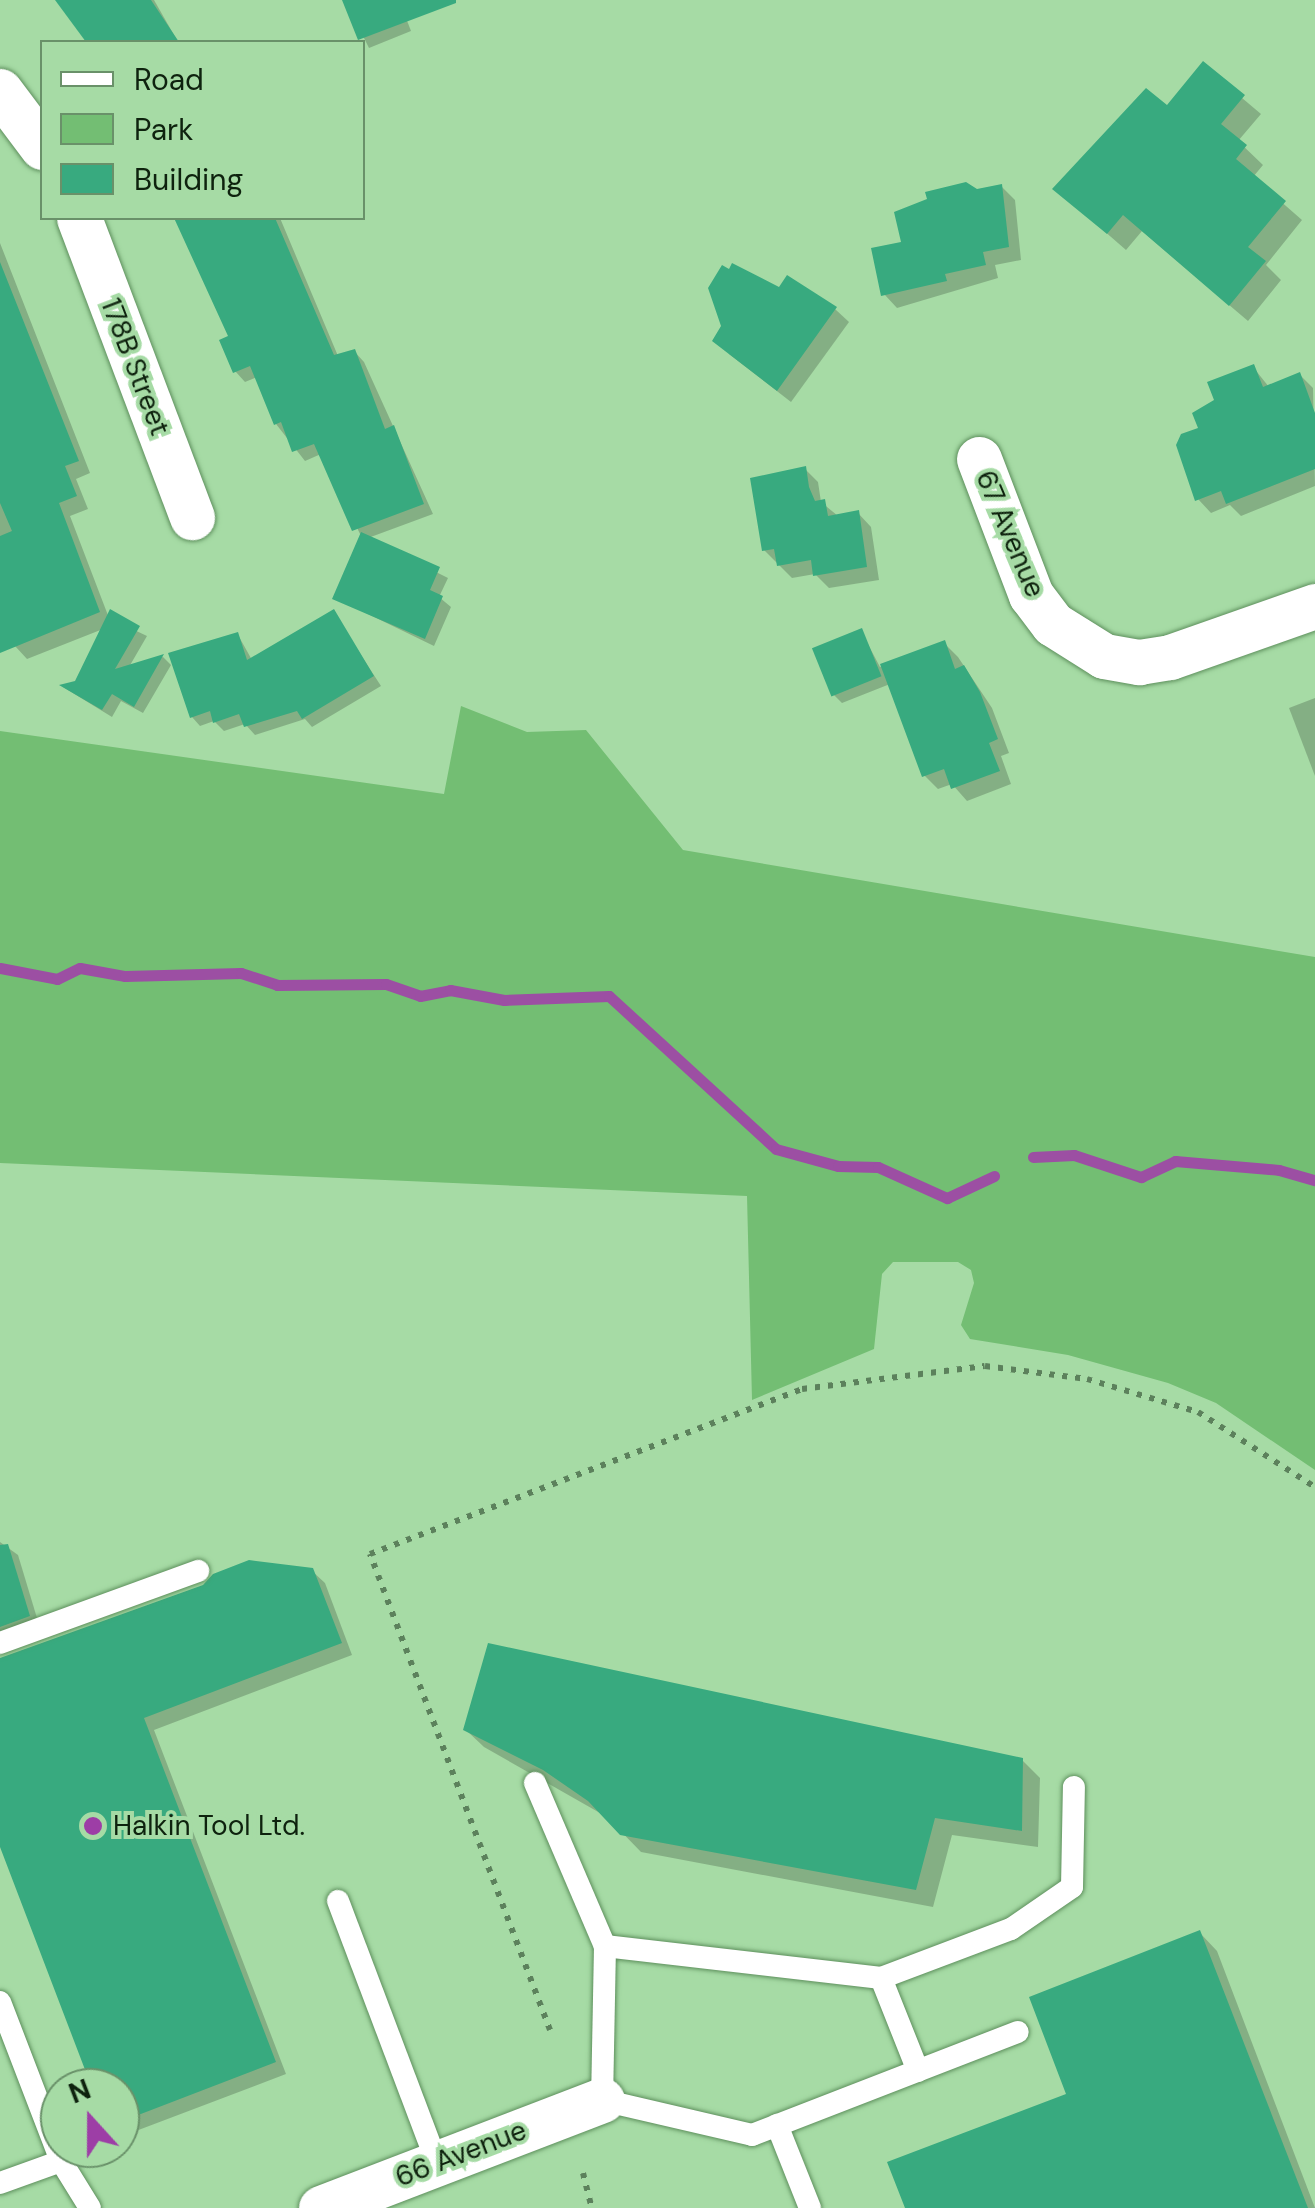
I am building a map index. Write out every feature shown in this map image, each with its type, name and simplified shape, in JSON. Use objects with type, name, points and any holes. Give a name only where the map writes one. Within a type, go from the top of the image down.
[{"type":"street","points":[[0,91],[40,144]]},
{"type":"street","name":"178B Street","points":[[80,220],[192,516]]},
{"type":"street","name":"67 Avenue","points":[[979,459],[1031,596],[1053,624],[1104,656],[1139,662],[1170,658],[1315,606]]},
{"type":"street","name":"66 Avenue","points":[[321,2208],[602,2100]]},
{"type":"lane","points":[[0,1644],[198,1570]]},
{"type":"lane","points":[[536,1784],[605,1946],[602,2100],[752,2135],[1018,2032]]},
{"type":"lane","points":[[605,1946],[881,1978],[1010,1929],[1072,1887],[1074,1787]]},
{"type":"lane","points":[[338,1902],[437,2164]]},
{"type":"lane","points":[[881,1978],[918,2071]]},
{"type":"lane","points":[[0,2002],[40,2106]]},
{"type":"lane","points":[[777,2125],[810,2208]]},
{"type":"lane","points":[[0,2183],[42,2168]]},
{"type":"lane","points":[[65,2168],[90,2208]]},
{"type":"path","points":[[550,2030],[370,1554],[802,1389],[985,1366],[1088,1379],[1198,1412],[1315,1487]]},
{"type":"path","points":[[584,2173],[592,2208]]},
{"type":"green space","points":[[461,706],[527,732],[586,730],[683,850],[1315,957],[1315,1470],[1216,1403],[1168,1383],[1068,1355],[970,1339],[961,1325],[974,1283],[971,1270],[958,1262],[893,1262],[882,1274],[874,1349],[752,1400],[747,1196],[0,1163],[0,731],[444,794]]},
{"type":"building","points":[[55,0],[151,0],[178,40],[85,40]]},
{"type":"building","points":[[342,0],[456,0],[456,3],[358,40]]},
{"type":"building","points":[[1203,61],[1245,95],[1221,124],[1247,145],[1236,159],[1286,201],[1248,247],[1266,261],[1229,306],[1123,215],[1107,234],[1052,189],[1146,88],[1167,105]]},
{"type":"building","points":[[966,182],[977,189],[1002,184],[1009,247],[983,252],[986,265],[945,274],[947,281],[881,296],[871,248],[901,242],[894,212],[927,199],[925,192]]},
{"type":"building","points":[[175,220],[276,220],[334,355],[355,349],[385,429],[394,425],[424,504],[352,531],[314,444],[292,452],[281,422],[274,425],[250,366],[233,373],[219,340],[228,336]]},
{"type":"building","points":[[0,262],[79,461],[65,466],[77,496],[59,503],[100,612],[0,653],[0,536],[12,531],[0,503]]},
{"type":"building","points":[[732,263],[779,287],[787,275],[837,307],[777,391],[712,341],[721,326],[708,288],[722,265],[729,269]]},
{"type":"building","points":[[1254,364],[1263,387],[1300,372],[1315,413],[1315,469],[1226,504],[1221,491],[1195,501],[1176,445],[1181,434],[1198,428],[1192,413],[1214,400],[1207,382]]},
{"type":"building","points":[[806,466],[815,501],[825,499],[828,516],[859,510],[867,567],[813,576],[811,560],[777,566],[774,549],[762,551],[750,478]]},
{"type":"building","points":[[361,532],[440,567],[430,590],[443,596],[425,639],[332,599]]},
{"type":"building","points":[[110,609],[140,626],[115,669],[164,654],[134,707],[112,694],[102,710],[59,685],[75,681]]},
{"type":"building","points":[[334,609],[374,676],[302,719],[297,711],[244,727],[239,714],[213,723],[210,711],[190,718],[168,653],[238,632],[247,660]]},
{"type":"building","points":[[862,628],[881,676],[831,696],[812,648]]},
{"type":"building","points":[[945,640],[955,669],[964,665],[980,692],[998,739],[989,743],[1000,771],[951,789],[944,769],[922,777],[880,664]]},
{"type":"building","points":[[8,1544],[30,1616],[0,1627],[0,1545]]},
{"type":"building","name":"Halkin Tool Ltd.","points":[[249,1560],[313,1568],[342,1643],[144,1718],[276,2062],[140,2114],[140,2068],[84,2068],[0,1847],[0,1658],[203,1585],[213,1574]]},
{"type":"building","points":[[488,1643],[1023,1758],[1022,1831],[935,1818],[916,1890],[620,1835],[588,1801],[543,1770],[463,1730]]},
{"type":"building","points":[[1200,1930],[1308,2208],[905,2208],[887,2162],[1066,2094],[1029,1997]]},
{"type":"waterway","points":[[0,968],[57,979],[80,968],[125,976],[241,973],[277,985],[386,984],[420,996],[450,990],[504,1000],[609,996],[776,1149],[838,1166],[878,1167],[947,1198],[994,1176]]},
{"type":"waterway","points":[[1033,1157],[1074,1155],[1141,1177],[1175,1161],[1279,1170],[1315,1180]]},
{"type":"place","name":"Halkin Tool Ltd.","points":[[93,1826]]}]
